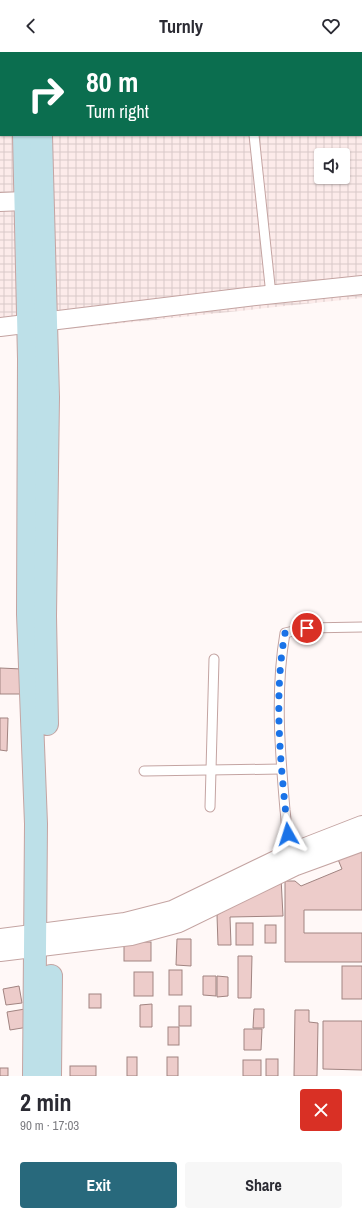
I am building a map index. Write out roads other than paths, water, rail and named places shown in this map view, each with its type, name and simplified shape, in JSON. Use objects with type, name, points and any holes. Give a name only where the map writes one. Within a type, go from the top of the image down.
[{"type":"street","points":[[24,136],[25,201],[37,322]]},
{"type":"street","points":[[41,136],[28,614],[36,824],[44,939],[50,1076]]},
{"type":"street","points":[[0,202],[25,201]]},
{"type":"street","points":[[0,327],[362,285]]},
{"type":"street","points":[[0,952],[44,939],[125,922],[172,910],[293,859],[362,825]]},
{"type":"street","points":[[293,859],[362,842]]},
{"type":"street","points":[[0,938],[44,939]]},
{"type":"street","points":[[34,1076],[44,939]]},
{"type":"lane","points":[[254,136],[271,295]]},
{"type":"lane","points":[[293,859],[281,769],[280,663],[285,633],[307,628],[362,627]]},
{"type":"lane","points":[[210,807],[214,659]]},
{"type":"lane","points":[[144,771],[281,769]]}]
